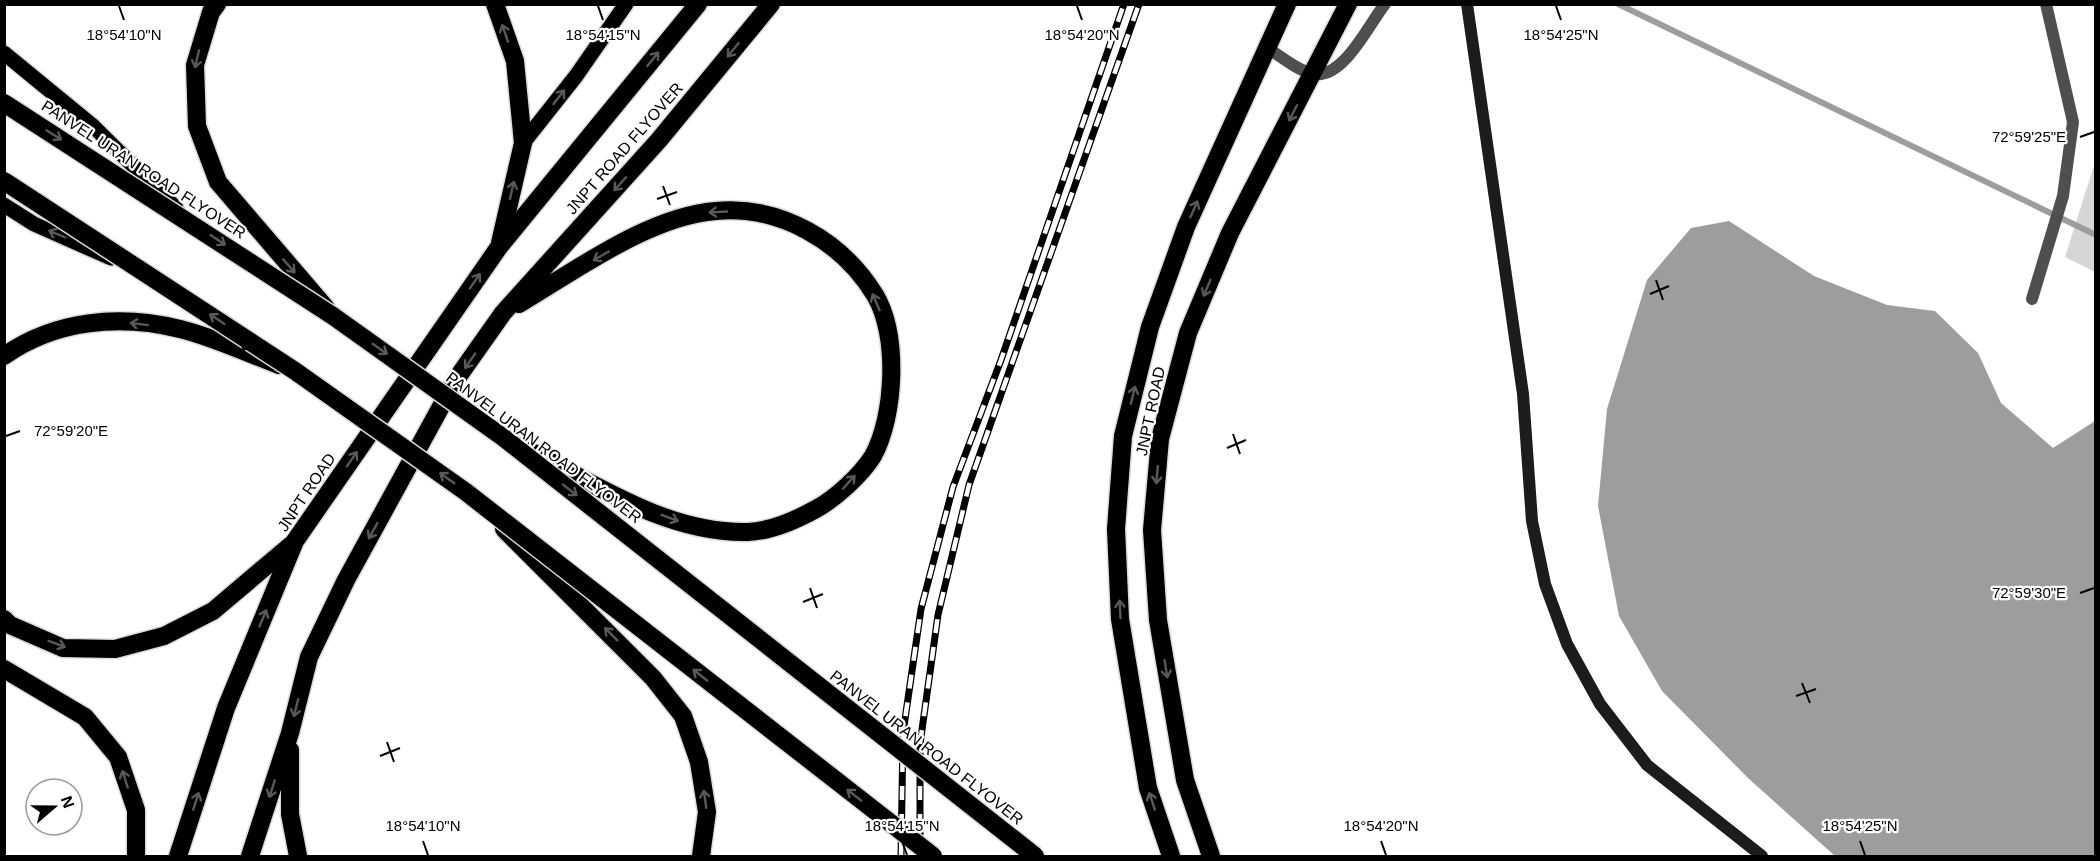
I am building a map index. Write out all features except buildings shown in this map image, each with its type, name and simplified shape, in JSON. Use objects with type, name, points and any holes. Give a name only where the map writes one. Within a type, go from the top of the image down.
[{"type":"highway","points":[[217,4],[211,12],[195,65],[197,126],[218,182],[333,316]]},
{"type":"highway","points":[[495,4],[515,61],[523,143],[499,247]]},
{"type":"highway","name":"JNPT ROAD FLYOVER","points":[[499,247],[698,4]]},
{"type":"highway","name":"JNPT ROAD FLYOVER","points":[[503,313],[659,140],[771,4]]},
{"type":"highway","name":"JNPT ROAD","points":[[1171,856],[1148,788],[1120,619],[1116,529],[1123,436],[1150,327],[1186,227],[1287,4]]},
{"type":"highway","name":"JNPT ROAD","points":[[1211,856],[1185,780],[1158,620],[1152,531],[1161,439],[1188,333],[1230,233],[1348,4]]},
{"type":"highway","name":"PANVEL URAN ROAD FLYOVER","points":[[4,103],[333,316],[504,438],[1035,856]]},
{"type":"highway","points":[[4,181],[150,274],[295,371],[466,492],[933,856]]},
{"type":"highway","points":[[250,856],[290,733],[309,657],[346,580],[456,381],[503,313],[621,244],[672,220],[716,210],[764,213],[816,234],[850,261],[876,297],[892,348],[890,407],[873,456],[835,498],[795,521],[750,532],[698,528],[645,509],[504,438]]},
{"type":"highway","name":"JNPT ROAD","points":[[178,856],[226,708],[295,542],[499,247]]},
{"type":"highway","points":[[4,356],[24,342],[73,324],[117,321],[180,329],[295,371]]},
{"type":"highway","points":[[466,492],[653,678],[683,716],[699,762],[707,812],[701,856]]},
{"type":"highway","points":[[4,619],[10,625],[63,648],[115,649],[164,636],[213,611],[295,542]]},
{"type":"highway","points":[[4,669],[86,717],[118,757],[136,810],[136,856]]},
{"type":"highway","points":[[290,733],[290,814],[298,856]]},
{"type":"main road","points":[[523,143],[576,76],[626,4]]},
{"type":"main road","points":[[4,53],[93,126],[188,220]]},
{"type":"main road","points":[[4,205],[34,224],[150,274]]},
{"type":"street","points":[[1266,47],[1313,74],[1326,74],[1342,64],[1385,4]]},
{"type":"street","points":[[1467,4],[1523,394],[1532,521],[1545,584],[1567,644],[1600,704],[1647,765],[1762,856]]},
{"type":"street","points":[[2032,299],[2060,207],[2073,122],[2046,4]]},
{"type":"shaded area","points":[[2095,162],[2095,272],[2065,257]]},
{"type":"shaded area","points":[[1729,221],[1814,276],[1887,305],[1935,311],[1978,353],[2001,403],[2053,448],[2095,421],[2095,856],[1835,856],[1748,778],[1662,691],[1619,616],[1598,506],[1607,409],[1647,280],[1691,228]]},
{"type":"waterway","points":[[1618,4],[2096,235]]},
{"type":"railway","points":[[901,856],[903,733],[921,609],[953,487],[1001,360],[1124,4]]},
{"type":"railway","points":[[920,856],[920,744],[938,615],[969,485],[1139,4]]}]
